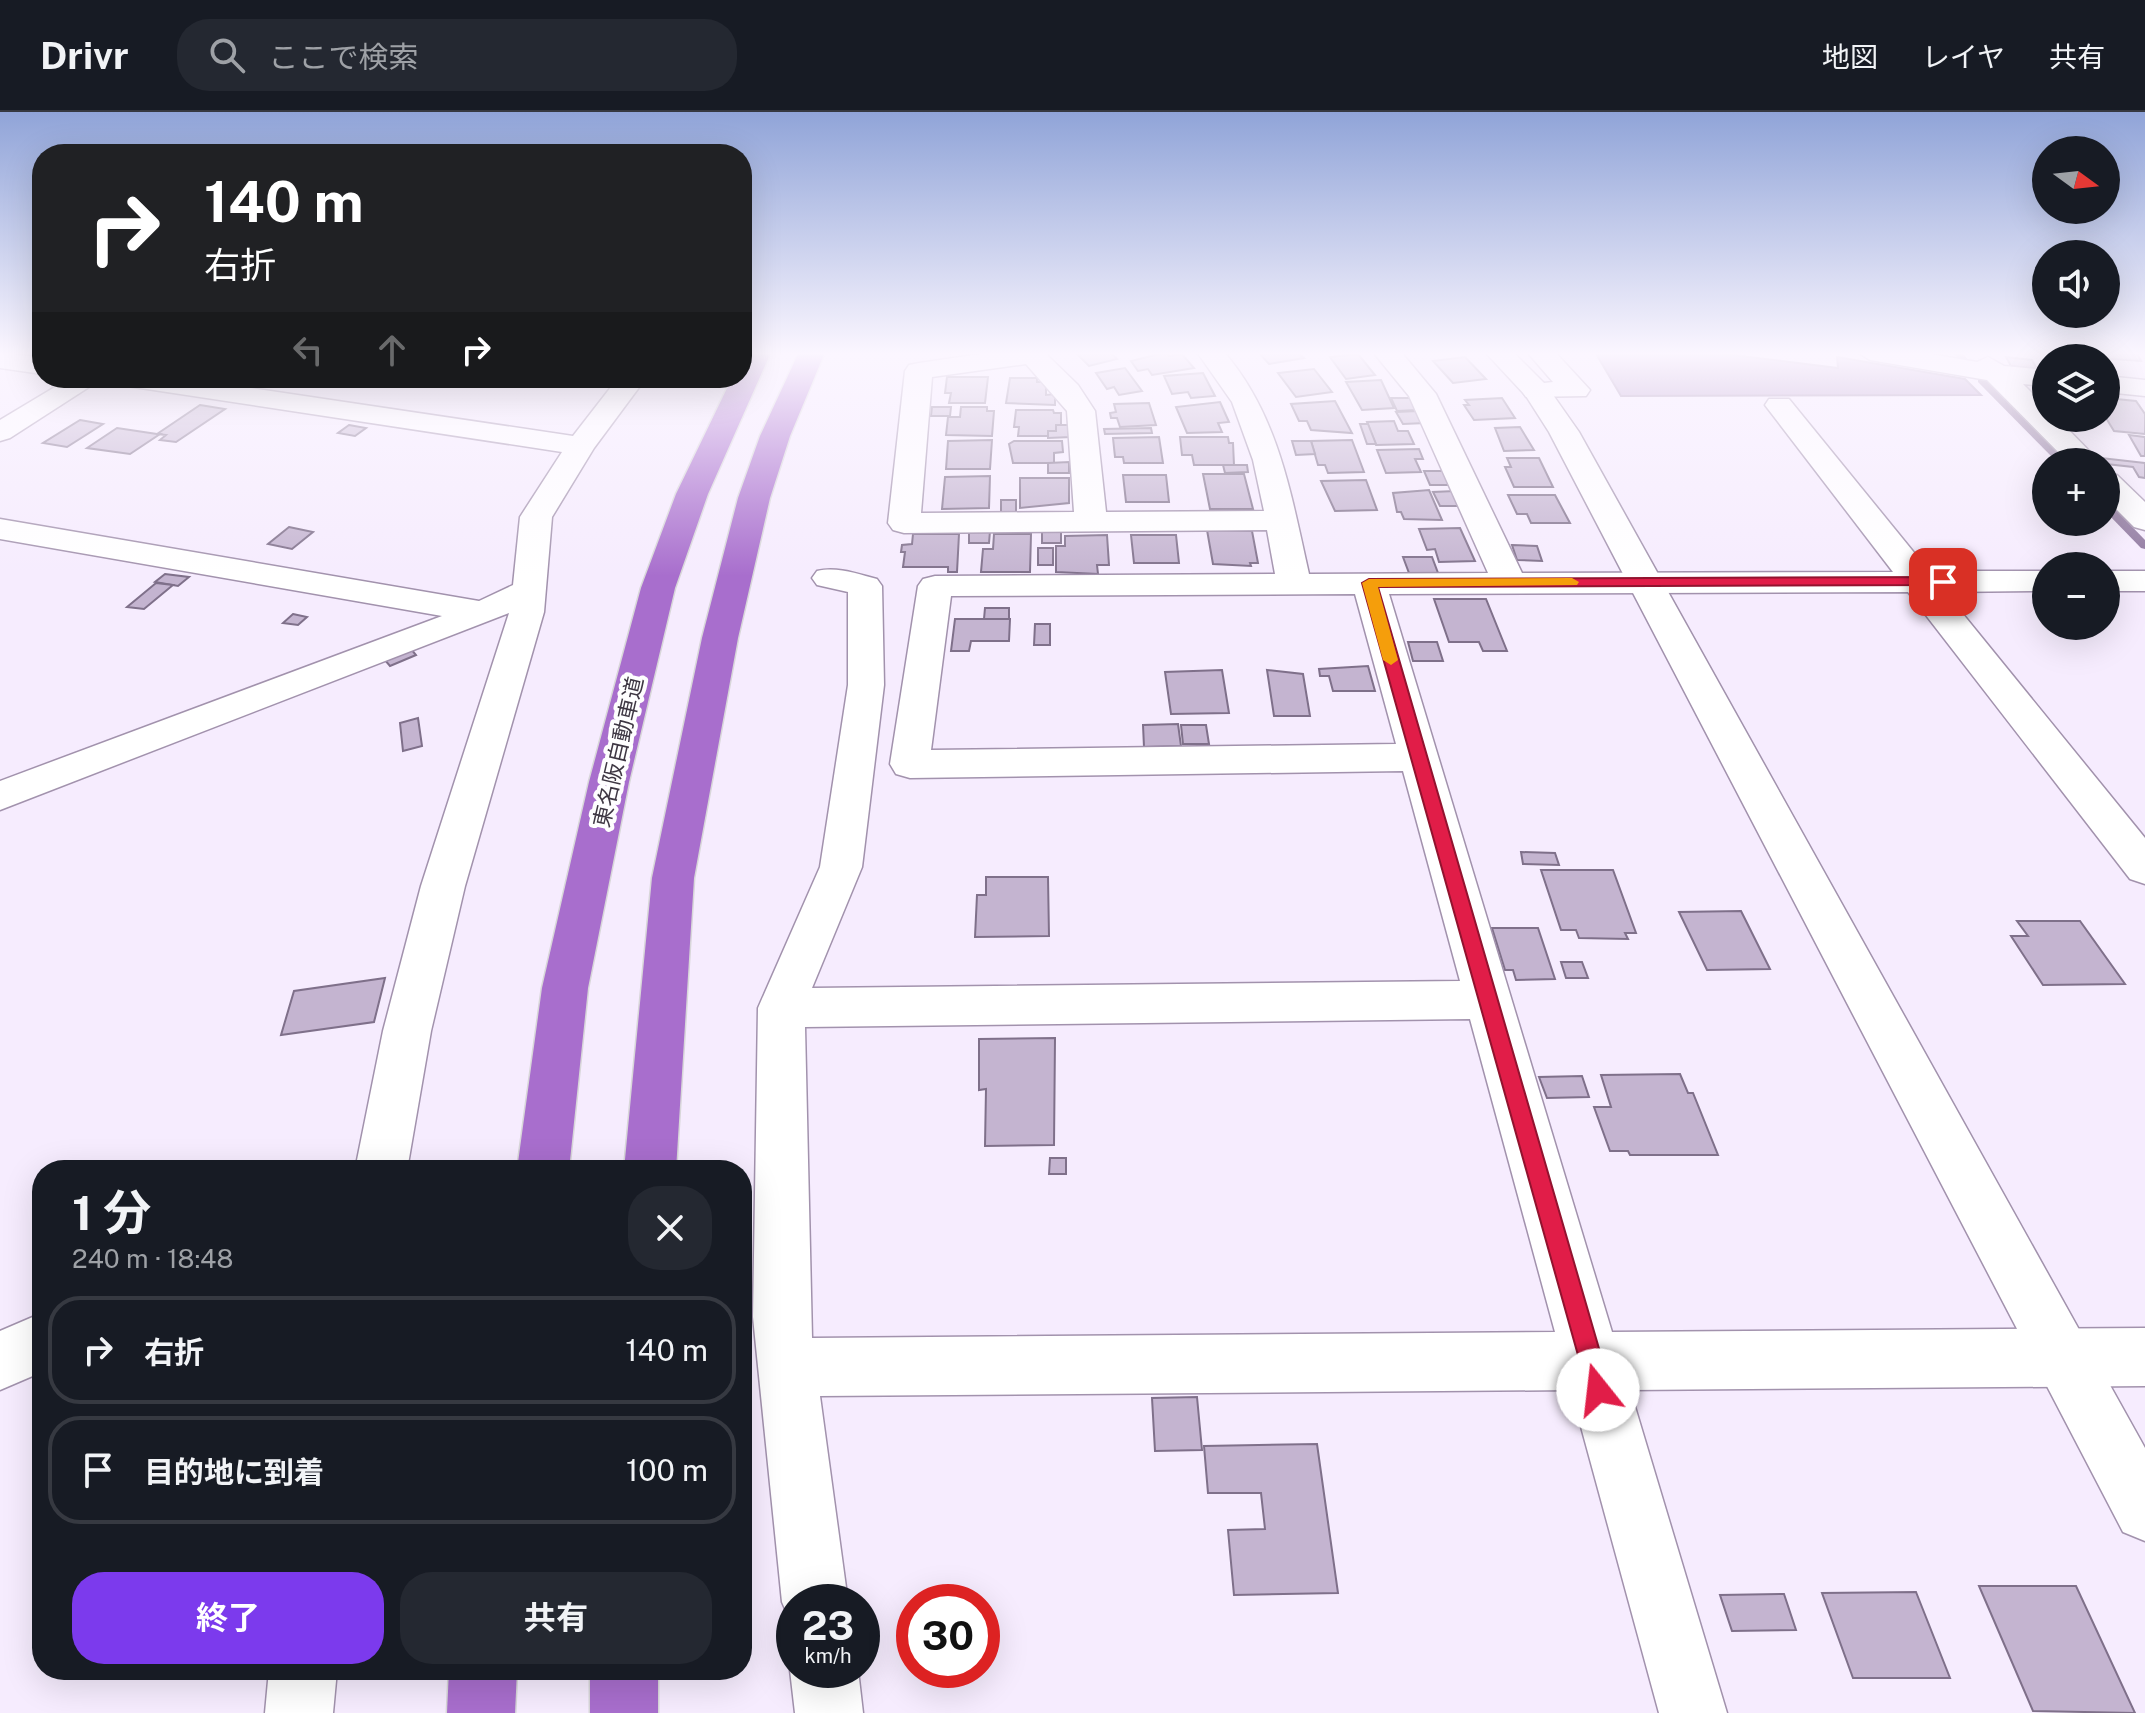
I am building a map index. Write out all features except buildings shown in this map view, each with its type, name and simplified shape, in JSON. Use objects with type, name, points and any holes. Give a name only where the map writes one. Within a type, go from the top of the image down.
[{"type":"highway","name":"東名阪自動車道","points":[[544,1160],[565,988],[609,782],[658,588],[692,494],[723,427]]},
{"type":"highway","points":[[651,1160],[673,878],[717,653],[754,498],[779,427]]},
{"type":"highway","points":[[481,1713],[483,1680]]},
{"type":"highway","points":[[624,1680],[624,1713]]},
{"type":"street","points":[[452,427],[581,446]]},
{"type":"street","points":[[383,1160],[407,1031],[443,886],[527,612],[536,517],[595,427]]},
{"type":"street","points":[[914,427],[904,523],[1279,520]]},
{"type":"street","points":[[1082,427],[1091,521]]},
{"type":"street","points":[[1255,427],[1294,583]]},
{"type":"street","points":[[1437,427],[1509,582]]},
{"type":"street","points":[[1560,427],[1647,582],[2145,1510]]},
{"type":"street","points":[[1796,427],[2145,868]]},
{"type":"street","points":[[2050,427],[2071,448]]},
{"type":"street","points":[[2120,496],[2145,520]]},
{"type":"street","points":[[0,529],[484,612]]},
{"type":"street","points":[[813,1584],[781,1317],[781,1008],[841,867],[866,685],[865,586],[829,578]]},
{"type":"street","points":[[1417,757],[910,764],[935,586],[2032,581]]},
{"type":"street","points":[[2120,581],[2145,581]]},
{"type":"street","points":[[1369,583],[1693,1713]]},
{"type":"street","points":[[8,787],[484,612],[528,591]]},
{"type":"street","points":[[781,1008],[1488,1000]]},
{"type":"street","points":[[0,1361],[32,1347]]},
{"type":"street","points":[[785,1367],[2145,1357]]},
{"type":"street","points":[[299,1713],[302,1680]]},
{"type":"street","points":[[826,1688],[829,1713]]},
{"type":"waterway","points":[[2027,427],[2048,448]]},
{"type":"waterway","points":[[2120,520],[2145,546]]},
{"type":"slow traffic","points":[[1391,660],[1369,583],[1572,582]]},
{"type":"route","points":[[1598,1390],[1369,583],[1943,582]]}]
